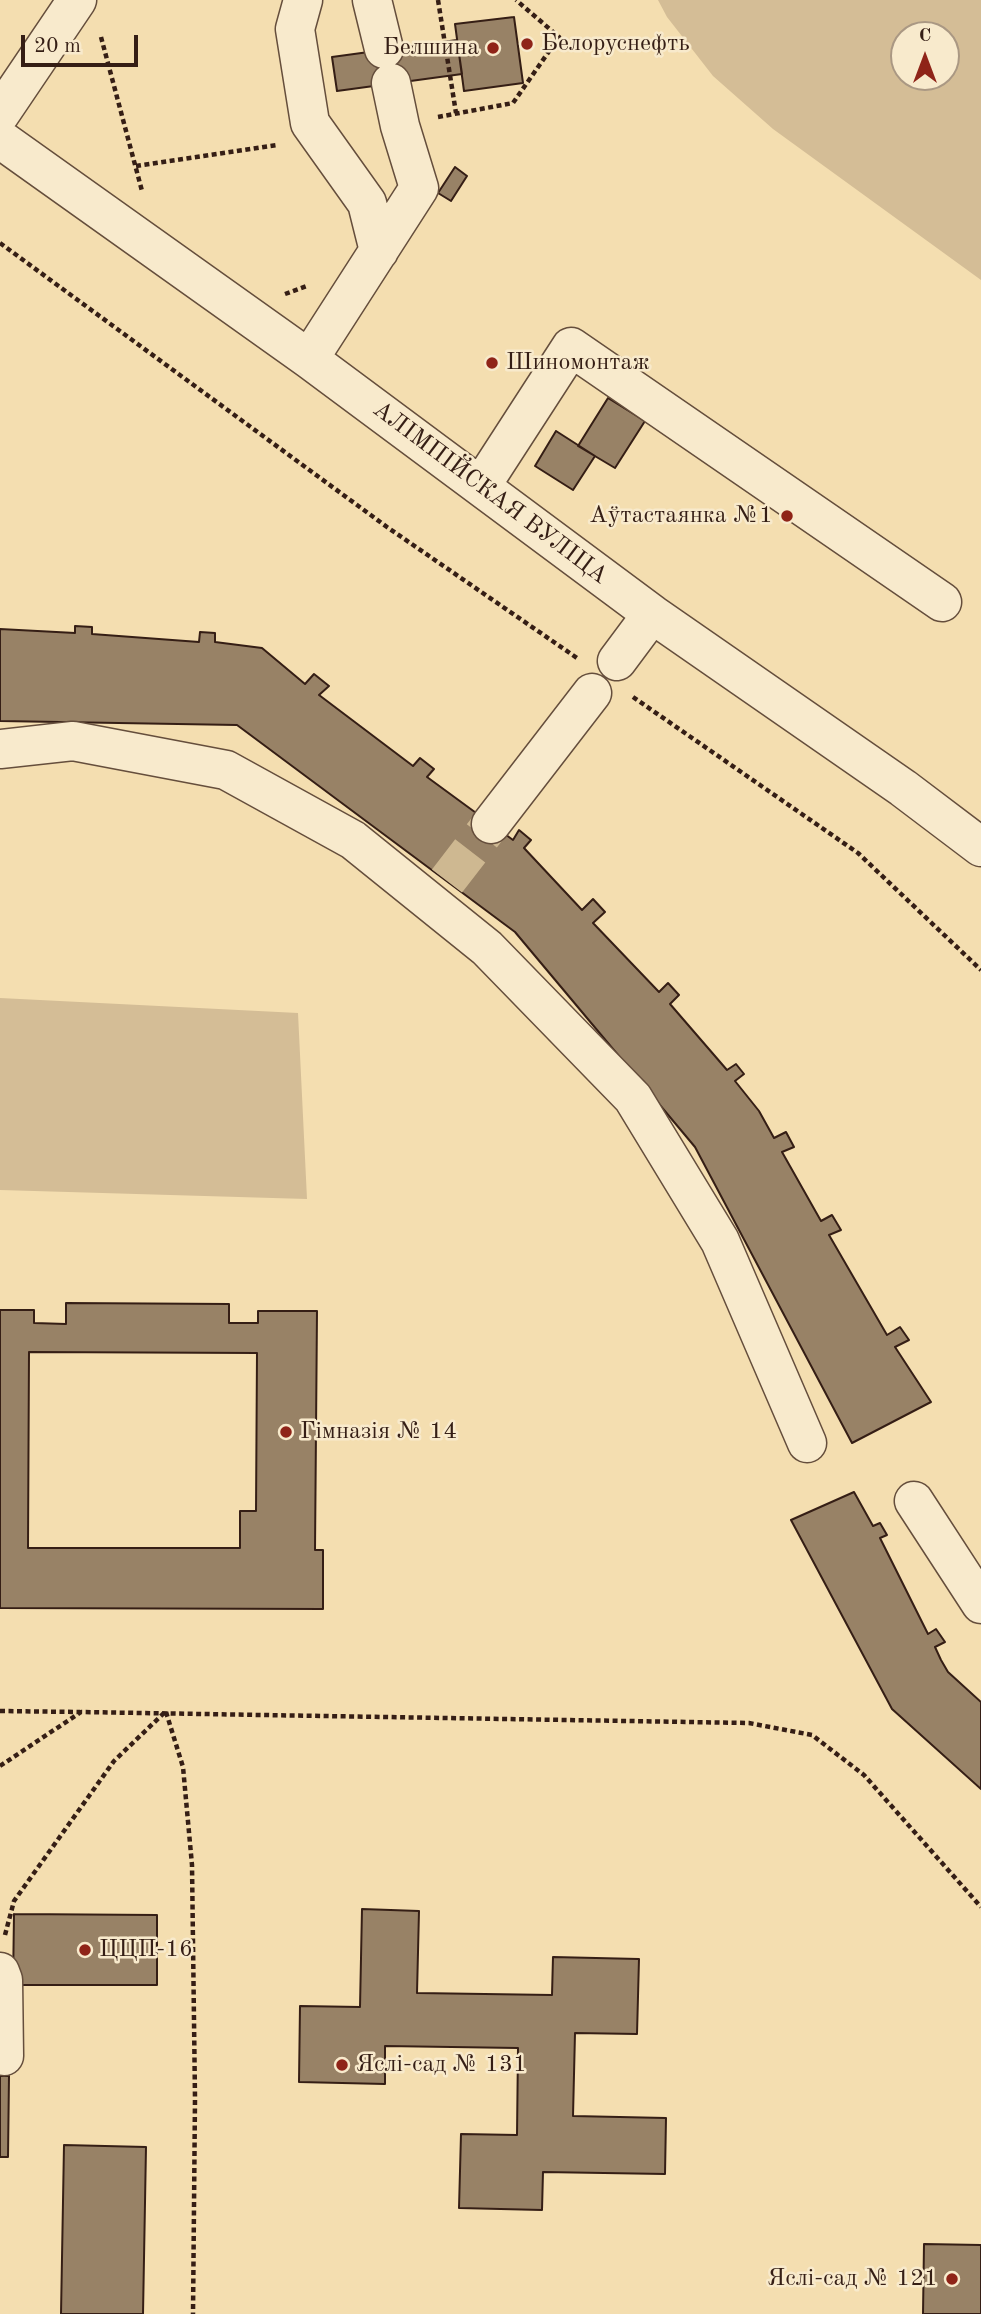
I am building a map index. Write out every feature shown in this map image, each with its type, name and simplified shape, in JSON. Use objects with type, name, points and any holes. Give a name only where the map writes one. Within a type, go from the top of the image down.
[{"type":"street","points":[[0,114],[77,0]]},
{"type":"street","points":[[303,0],[295,29],[310,123],[367,203],[379,251]]},
{"type":"street","points":[[309,359],[419,188],[400,126],[372,0]]},
{"type":"street","name":"АЛІМПІЙСКАЯ ВУЛІЦА","points":[[0,139],[309,359],[652,614],[904,788],[981,847]]},
{"type":"street","points":[[481,486],[571,347],[942,602]]},
{"type":"street","points":[[491,824],[652,614]]},
{"type":"street","points":[[0,749],[73,741],[226,770],[353,839],[438,891],[487,948],[633,1098],[720,1241],[807,1443]]},
{"type":"street","points":[[914,1501],[981,1604]]},
{"type":"street","points":[[0,2055],[4,2056],[1,1958]]},
{"type":"path","points":[[438,0],[456,113]]},
{"type":"path","points":[[0,243],[387,527],[858,853],[981,970]]},
{"type":"path","points":[[278,296],[301,290],[311,284]]},
{"type":"path","points":[[0,1711],[749,1723],[812,1735],[864,1774],[981,1907]]},
{"type":"path","points":[[0,1766],[80,1712]]},
{"type":"path","points":[[1,1958],[14,1901],[114,1761],[166,1712]]},
{"type":"path","points":[[166,1712],[183,1767],[192,1865],[195,2098],[193,2314]]},
{"type":"shaded area","points":[[658,0],[981,0],[981,280],[773,129],[713,76],[667,17]]},
{"type":"shaded area","points":[[0,998],[298,1013],[307,1199],[0,1190]]},
{"type":"building","points":[[514,17],[523,83],[464,91],[455,24]]},
{"type":"building","points":[[457,40],[462,74],[337,91],[332,57]]},
{"type":"building","points":[[455,167],[467,176],[451,201],[438,193]]},
{"type":"building","points":[[608,398],[645,421],[615,468],[578,446]]},
{"type":"building","points":[[556,431],[595,456],[573,490],[535,466]]},
{"type":"building","points":[[75,626],[92,627],[92,634],[199,642],[200,632],[215,633],[215,642],[262,648],[305,684],[314,674],[329,686],[319,695],[413,766],[420,758],[434,769],[427,777],[513,840],[519,830],[531,840],[524,848],[582,910],[593,899],[605,912],[593,923],[659,992],[668,983],[679,995],[670,1004],[727,1070],[736,1064],[744,1074],[735,1081],[759,1111],[774,1138],[786,1132],[794,1147],[782,1152],[821,1221],[832,1215],[841,1230],[829,1235],[887,1335],[900,1327],[909,1340],[895,1347],[931,1402],[852,1443],[695,1147],[515,932],[237,725],[0,721],[0,629],[75,633]]},
{"type":"building","name":"Гімназія № 14","points":[[66,1303],[229,1304],[229,1323],[258,1323],[258,1311],[317,1311],[315,1550],[323,1550],[323,1609],[0,1608],[0,1310],[34,1310],[34,1323],[66,1324]],"holes":[[[29,1352],[257,1353],[256,1511],[240,1511],[240,1548],[28,1548]]]},
{"type":"building","points":[[854,1492],[873,1526],[880,1523],[887,1535],[880,1538],[928,1634],[936,1629],[945,1642],[935,1647],[948,1672],[981,1702],[981,1789],[892,1709],[791,1520]]},
{"type":"building","name":"Яслі-сад № 131","points":[[362,1909],[419,1911],[417,1993],[552,1995],[553,1957],[639,1959],[637,2034],[575,2033],[573,2116],[666,2118],[665,2174],[543,2172],[542,2210],[459,2208],[461,2134],[517,2135],[518,2048],[385,2046],[385,2084],[299,2082],[300,2006],[360,2007]]},
{"type":"building","name":"ЦЦП-16","points":[[14,1914],[157,1915],[157,1985],[13,1985]]},
{"type":"building","points":[[0,2076],[9,2076],[8,2157],[0,2157]]},
{"type":"building","points":[[64,2145],[146,2147],[143,2314],[61,2314]]},
{"type":"building","name":"Яслі-сад № 121","points":[[924,2244],[981,2245],[981,2314],[923,2314]]},
{"type":"tunnel","points":[[447,881],[491,824]]},
{"type":"place","name":"Белоруснефть","points":[[527,44]]},
{"type":"place","name":"Белшина","points":[[493,48]]},
{"type":"place","name":"Шиномонтаж","points":[[492,363]]},
{"type":"place","name":"Аўтастаянка №1","points":[[787,516]]},
{"type":"place","name":"Гімназія № 14","points":[[286,1432]]},
{"type":"place","name":"ЦЦП-16","points":[[85,1950]]},
{"type":"place","name":"Яслі-сад № 131","points":[[342,2065]]},
{"type":"place","name":"Яслі-сад № 121","points":[[952,2279]]}]
